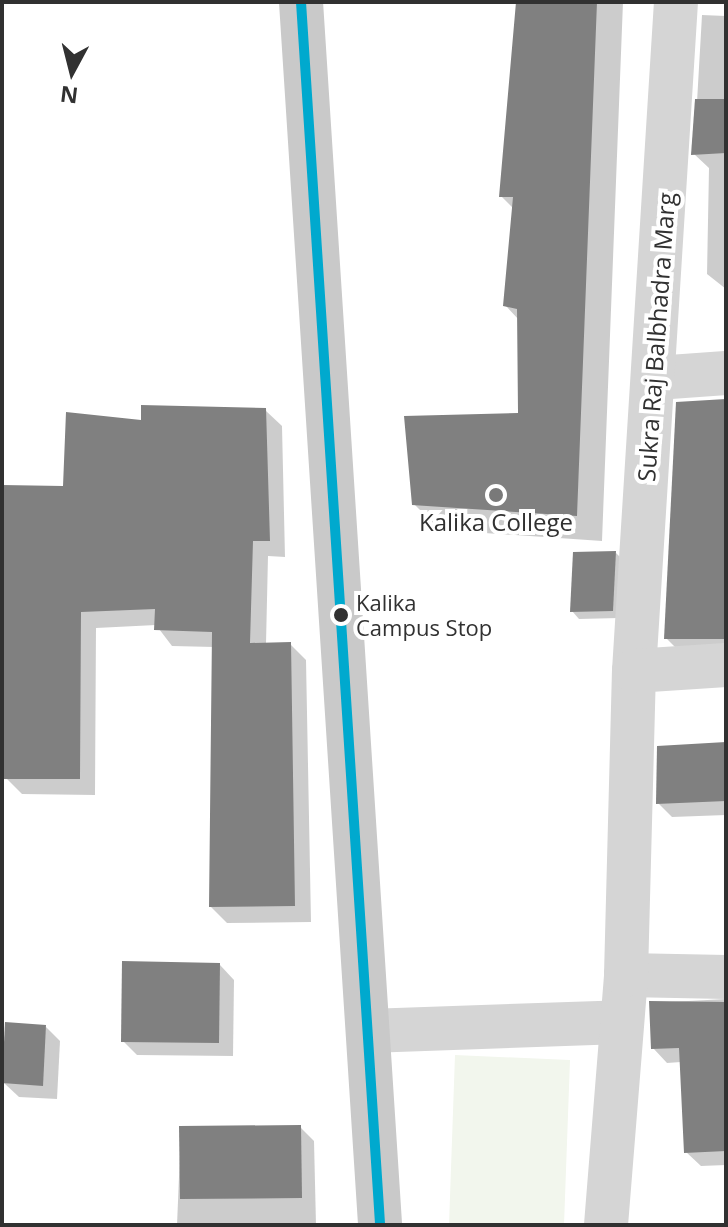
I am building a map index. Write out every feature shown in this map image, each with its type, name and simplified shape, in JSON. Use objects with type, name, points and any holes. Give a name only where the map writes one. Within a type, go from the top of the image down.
[{"type":"main road","points":[[301,2],[380,1225]]},
{"type":"street","points":[[676,2],[699,2]]},
{"type":"street","name":"Sukra Raj Balbhadra Marg","points":[[606,1225],[626,975],[634,671],[656,378],[676,2]]},
{"type":"street","points":[[656,378],[726,373]]},
{"type":"street","points":[[634,671],[726,665]]},
{"type":"street","points":[[626,975],[726,977]]},
{"type":"street","points":[[368,1031],[622,1022]]},
{"type":"shaded area","points":[[455,1055],[570,1060],[564,1225],[449,1225]]},
{"type":"building","points":[[516,2],[597,2],[577,516],[412,505],[404,416],[518,413],[517,309],[503,306],[513,197],[499,197]]},
{"type":"building","points":[[695,99],[726,99],[726,153],[691,155]]},
{"type":"building","points":[[726,399],[726,639],[664,639],[676,402]]},
{"type":"building","points":[[141,405],[266,408],[270,541],[253,541],[250,643],[291,642],[295,906],[209,907],[212,632],[154,630],[155,609],[81,612],[80,779],[4,779],[2,485],[63,486],[66,412],[141,420]]},
{"type":"building","points":[[616,551],[613,611],[570,612],[573,552]]},
{"type":"building","points":[[726,742],[726,801],[656,804],[657,746]]},
{"type":"building","points":[[122,961],[220,963],[219,1043],[121,1042]]},
{"type":"building","points":[[649,1001],[726,1002],[726,1151],[684,1153],[679,1048],[651,1049]]},
{"type":"building","points":[[5,1022],[46,1025],[43,1086],[2,1083]]},
{"type":"building","points":[[301,1125],[302,1198],[180,1199],[179,1126]]},
{"type":"transit line","points":[[301,2],[380,1225]]},
{"type":"place","name":"Kalika College","points":[[496,495]]},
{"type":"place","name":"Kalika Campus Stop","points":[[341,615]]}]
